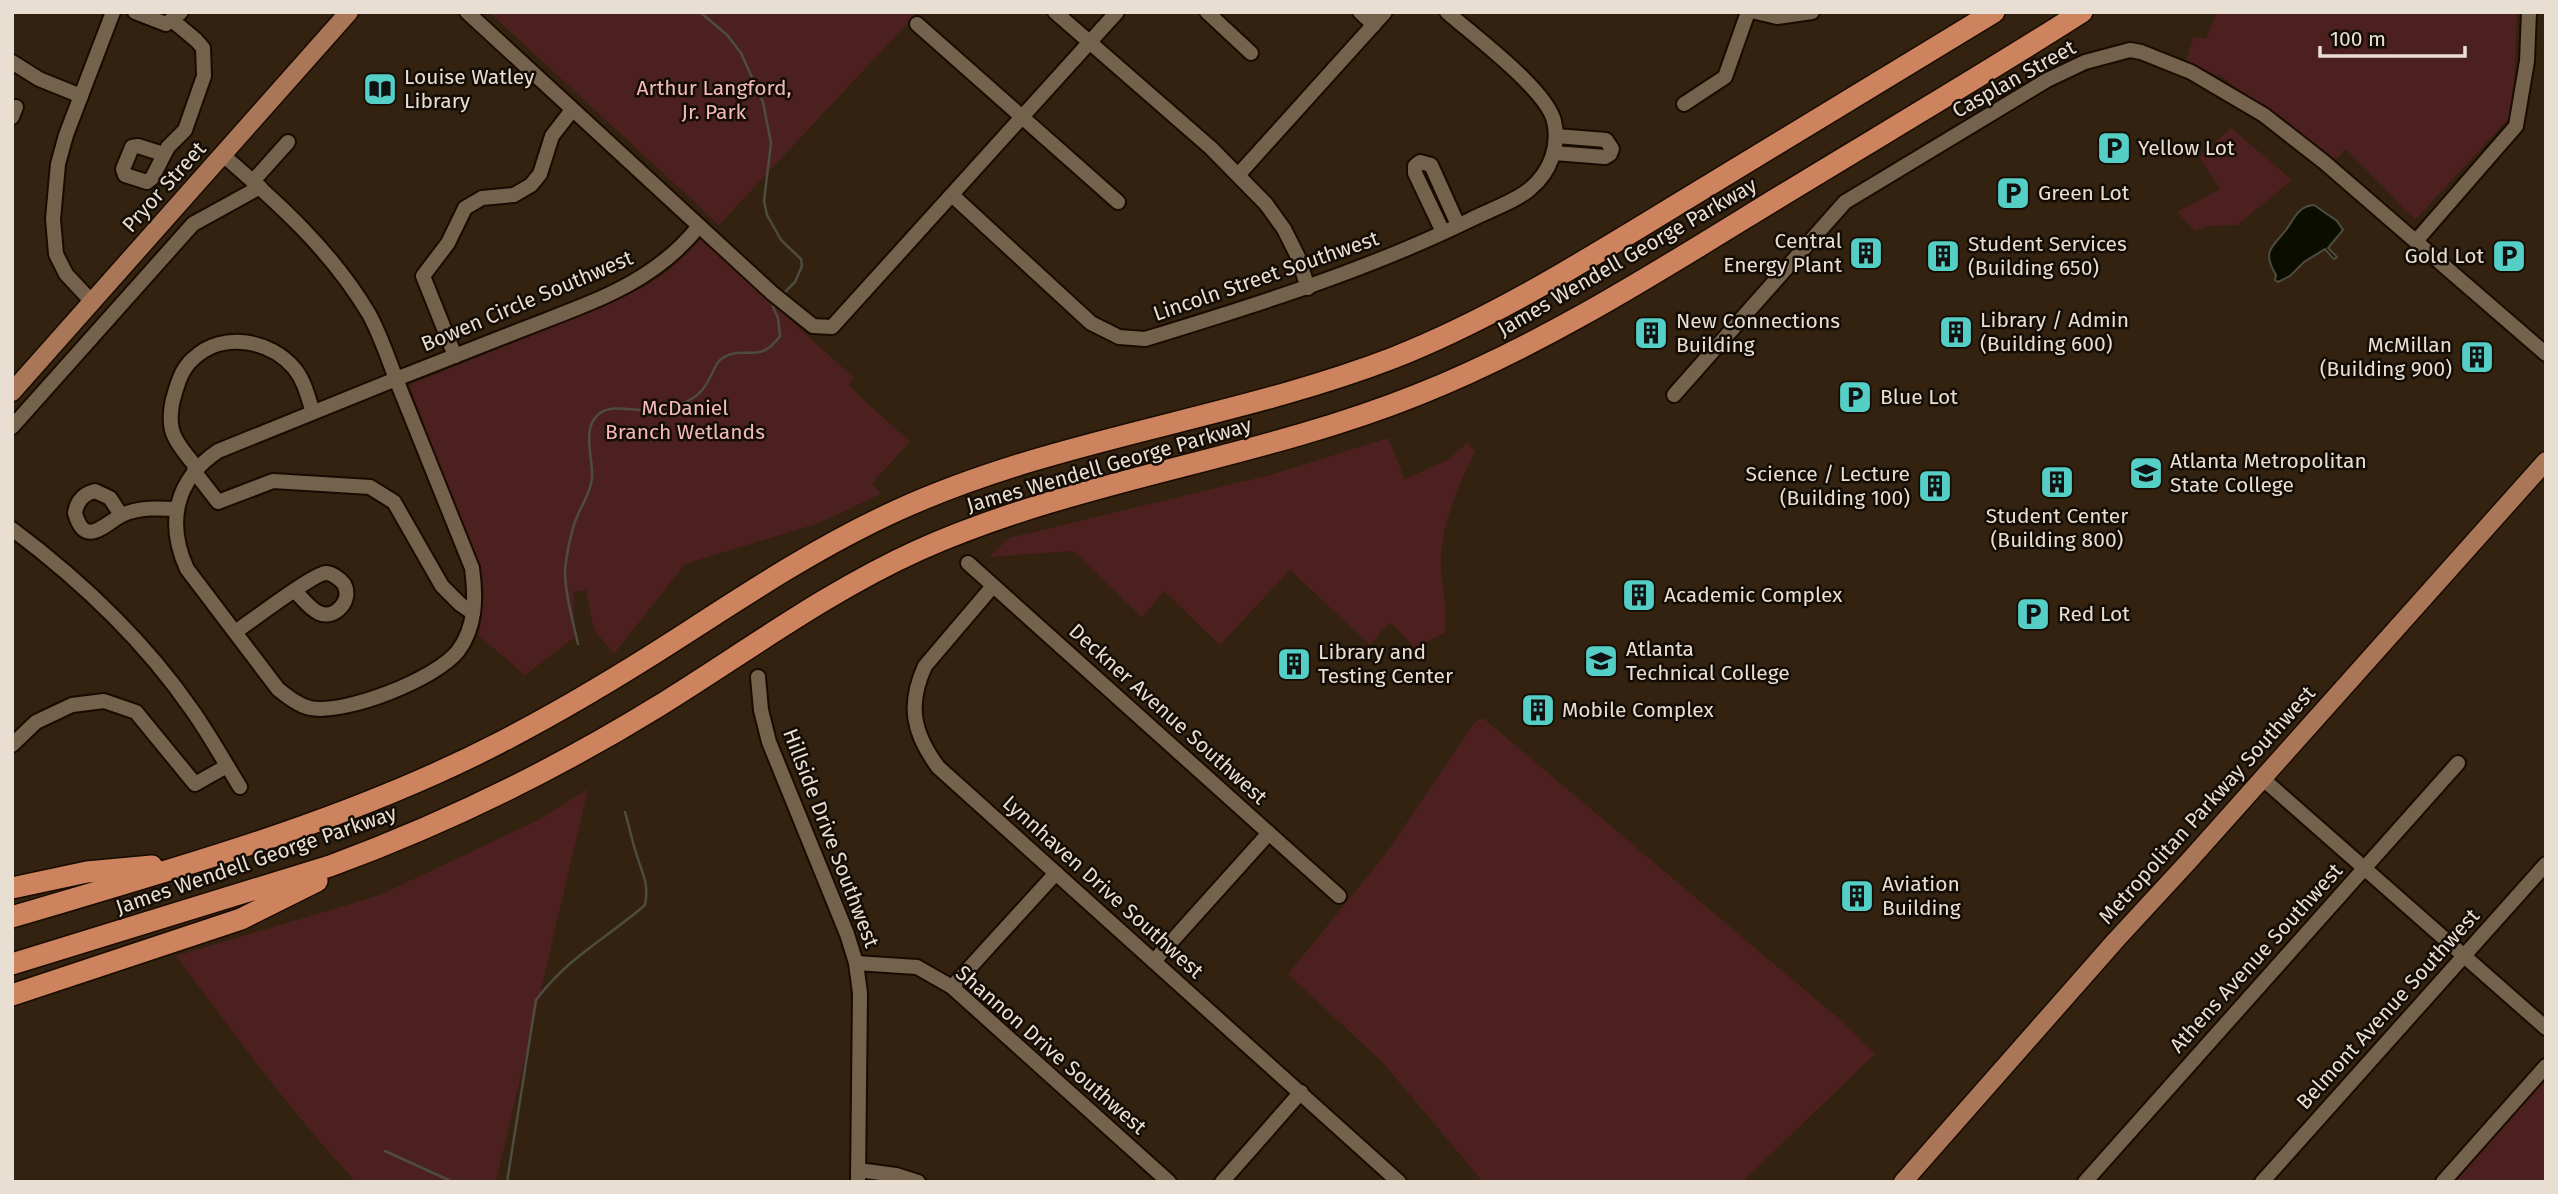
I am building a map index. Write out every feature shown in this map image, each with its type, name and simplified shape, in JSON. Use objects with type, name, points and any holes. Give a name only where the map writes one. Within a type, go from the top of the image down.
[{"type":"highway","name":"James Wendell George Parkway","points":[[12,917],[331,816],[414,783],[494,746],[619,676],[820,549],[924,498],[1027,463],[1328,381],[1396,356],[1490,314],[1597,254],[1994,12]]},
{"type":"highway","name":"James Wendell George Parkway","points":[[12,964],[190,911],[380,847],[470,808],[570,758],[661,705],[833,596],[890,564],[938,542],[1012,513],[1294,438],[1450,382],[1512,353],[1619,295],[2082,12]]},
{"type":"highway","points":[[12,995],[202,932],[265,908],[380,847]]},
{"type":"highway","points":[[12,888],[87,872],[162,868]]},
{"type":"main road","name":"Pryor Street","points":[[12,392],[349,12]]},
{"type":"main road","name":"Metropolitan Parkway Southwest","points":[[1903,1182],[2546,461]]},
{"type":"street","points":[[92,302],[66,274],[56,254],[53,240],[58,164],[66,135],[113,12]]},
{"type":"street","points":[[135,12],[166,24],[177,16],[203,48],[204,76],[185,130],[163,154]]},
{"type":"street","points":[[467,12],[772,293],[813,326],[832,327],[1117,12]]},
{"type":"street","points":[[1055,12],[1239,174],[1284,229],[1298,257],[1308,288]]},
{"type":"street","points":[[1207,12],[1251,52]]},
{"type":"street","points":[[1360,12],[1374,25]]},
{"type":"street","points":[[1239,174],[1385,12]]},
{"type":"street","points":[[1447,12],[1539,93],[1551,111],[1556,136],[1606,140],[1612,149],[1605,157],[1554,153]]},
{"type":"street","points":[[1684,104],[1725,77],[1748,12]]},
{"type":"street","points":[[1756,12],[1777,17],[1812,12]]},
{"type":"street","points":[[2416,242],[2516,126],[2524,90],[2529,12]]},
{"type":"street","points":[[917,24],[1118,202]]},
{"type":"street","name":"Casplan Street","points":[[1674,395],[1845,202],[2047,80],[2085,62],[2123,50],[2141,52],[2172,63],[2238,98],[2314,154],[2546,354]]},
{"type":"street","points":[[12,62],[39,79],[81,96]]},
{"type":"street","points":[[455,356],[423,276],[448,243],[465,208],[482,198],[514,195],[531,185],[540,174],[552,136],[572,110]]},
{"type":"street","name":"Lincoln Street Southwest","points":[[951,195],[1091,323],[1119,337],[1145,340],[1308,288],[1443,232],[1530,190],[1545,173],[1554,153],[1556,136]]},
{"type":"street","points":[[12,428],[193,224],[257,184],[288,142]]},
{"type":"street","name":"Bowen Circle Southwest","points":[[223,155],[292,216],[334,263],[370,316],[396,379],[472,568],[475,594],[473,613],[466,638],[457,652],[429,675],[385,693],[346,706],[309,708],[291,700],[278,689],[187,569],[179,552],[176,536],[177,509],[185,485],[196,470],[218,451],[313,412],[396,379],[584,305],[633,282],[666,261],[699,226]]},
{"type":"street","points":[[1443,232],[1415,173],[1415,166],[1420,162],[1431,165],[1458,225]]},
{"type":"street","points":[[313,412],[303,382],[295,369],[271,349],[239,341],[214,347],[194,358],[181,375],[172,404],[173,432],[218,502],[273,481],[370,487],[394,502],[442,586],[473,613]]},
{"type":"street","points":[[121,516],[150,508],[177,509]]},
{"type":"street","points":[[12,529],[76,580],[148,653],[192,709],[240,787]]},
{"type":"street","name":"Deckner Avenue Southwest","points":[[968,563],[1339,896]]},
{"type":"street","name":"Lynnhaven Drive Southwest","points":[[993,586],[925,666],[915,695],[916,726],[924,747],[938,767],[1399,1182]]},
{"type":"street","points":[[235,632],[295,591]]},
{"type":"street","name":"Hillside Drive Southwest","points":[[758,677],[761,710],[769,742],[848,934],[856,963],[860,1006],[858,1176]]},
{"type":"street","points":[[12,745],[36,722],[72,705],[104,701],[136,712],[195,785],[227,766]]},
{"type":"street","name":"Athens Avenue Southwest","points":[[2085,1182],[2458,763]]},
{"type":"street","points":[[2263,779],[2546,1028]]},
{"type":"street","points":[[1154,961],[1269,833]]},
{"type":"street","name":"Belmont Avenue Southwest","points":[[2262,1182],[2546,864]]},
{"type":"street","points":[[952,987],[1056,873]]},
{"type":"street","name":"Shannon Drive Southwest","points":[[856,963],[917,967],[952,987],[1169,1182]]},
{"type":"street","points":[[2443,1182],[2546,1066]]},
{"type":"street","points":[[1222,1182],[1301,1092]]},
{"type":"street","points":[[858,1176],[895,1175],[918,1182]]},
{"type":"green space","name":"Arthur Langford, Jr. Park","points":[[489,12],[918,12],[719,225]]},
{"type":"green space","points":[[2217,12],[2517,12],[2513,114],[2415,220],[2346,149],[2334,161],[2223,78],[2186,62],[2193,37],[2206,39]]},
{"type":"green space","points":[[2231,128],[2292,180],[2237,225],[2209,226],[2195,231],[2177,212],[2220,189],[2199,157]]},
{"type":"green space","name":"McDaniel Branch Wetlands","points":[[701,239],[854,378],[848,385],[910,442],[872,483],[881,494],[819,523],[685,564],[614,654],[594,630],[586,590],[573,592],[575,637],[525,675],[479,636],[484,594],[482,576],[409,385],[646,286],[669,270]]},
{"type":"green space","points":[[1388,438],[1405,479],[1449,459],[1467,443],[1475,451],[1453,503],[1442,544],[1441,568],[1446,614],[1444,633],[1415,648],[1390,622],[1370,645],[1290,570],[1220,645],[1164,591],[1142,618],[1074,551],[989,557],[1009,538],[1270,475]]},
{"type":"green space","points":[[1483,718],[1844,1023],[1875,1054],[1742,1182],[1483,1182],[1383,1063],[1288,974],[1384,856],[1475,722]]},
{"type":"green space","points":[[588,789],[496,1182],[356,1182],[285,1100],[176,956],[380,895],[540,819]]},
{"type":"green space","points":[[2546,1063],[2546,1182],[2440,1182]]},
{"type":"shaded area","points":[[2314,205],[2337,221],[2343,230],[2328,248],[2337,257],[2334,259],[2325,249],[2278,282],[2269,260],[2270,249],[2300,210]]},
{"type":"waterway","points":[[700,12],[727,35],[741,53],[763,102],[771,143],[764,201],[767,215],[781,240],[801,259],[802,266],[795,282],[783,294]]},
{"type":"waterway","points":[[578,644],[565,571],[574,524],[592,479],[589,435],[594,419],[610,409],[662,409],[693,398],[704,387],[724,357],[759,352],[773,345],[780,336],[778,318],[773,307],[777,302]]},
{"type":"waterway","points":[[507,1182],[536,1000],[561,971],[645,905],[645,879],[625,812]]},
{"type":"waterway","points":[[385,1151],[453,1182]]},
{"type":"place","name":"Louise Watley Library","points":[[380,89]]},
{"type":"place","name":"Yellow Lot","points":[[2114,148]]},
{"type":"place","name":"Green Lot","points":[[2013,193]]},
{"type":"place","name":"Central Energy Plant","points":[[1866,253]]},
{"type":"place","name":"Student Services (Building 650)","points":[[1943,256]]},
{"type":"place","name":"Gold Lot","points":[[2509,256]]},
{"type":"place","name":"Library / Admin (Building 600)","points":[[1956,332]]},
{"type":"place","name":"New Connections Building","points":[[1651,333]]},
{"type":"place","name":"McMillan (Building 900)","points":[[2477,357]]},
{"type":"place","name":"Blue Lot","points":[[1855,397]]},
{"type":"place","name":"Atlanta Metropolitan State College","points":[[2146,473]]},
{"type":"place","name":"Student Center (Building 800)","points":[[2057,482]]},
{"type":"place","name":"Science / Lecture (Building 100)","points":[[1935,486]]},
{"type":"place","name":"Academic Complex","points":[[1639,595]]},
{"type":"place","name":"Red Lot","points":[[2033,614]]},
{"type":"place","name":"Atlanta Technical College","points":[[1601,661]]},
{"type":"place","name":"Library and Testing Center","points":[[1294,664]]},
{"type":"place","name":"Mobile Complex","points":[[1538,710]]},
{"type":"place","name":"Aviation Building","points":[[1857,896]]}]
